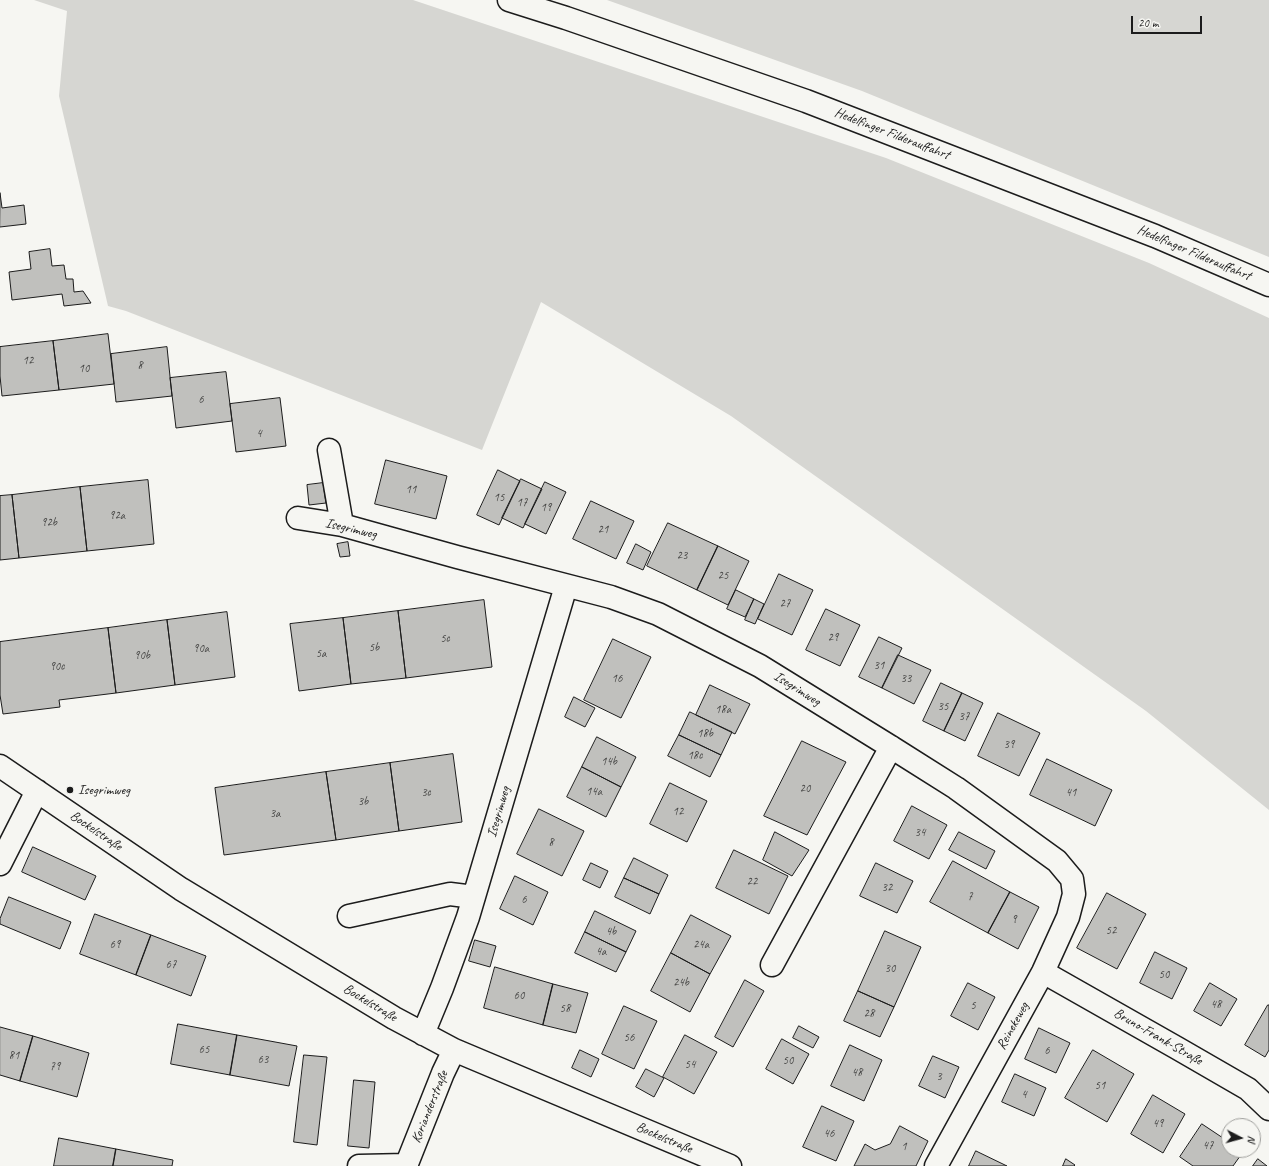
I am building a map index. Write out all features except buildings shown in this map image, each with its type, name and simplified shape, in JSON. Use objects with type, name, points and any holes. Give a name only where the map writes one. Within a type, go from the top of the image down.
[{"type":"street","name":"Hedelfinger Filderauffahrt","points":[[509,0],[806,101],[1148,233],[1269,285]]},
{"type":"street","points":[[328,450],[342,525]]},
{"type":"street","name":"Isegrimweg","points":[[298,518],[342,525],[611,597],[658,614],[760,666],[891,746],[956,788],[1057,860],[1072,879]]},
{"type":"street","name":"Isegrimweg","points":[[423,1034],[442,988],[474,897],[566,586]]},
{"type":"street","points":[[772,965],[891,746]]},
{"type":"street","name":"Bockelstraße","points":[[0,766],[181,889],[423,1034],[454,1050],[730,1166]]},
{"type":"street","points":[[0,864],[37,791]]},
{"type":"street","name":"Reinekeweg","points":[[936,1166],[1043,972],[1068,917],[1074,894],[1072,879]]},
{"type":"street","points":[[349,916],[450,894],[474,897]]},
{"type":"street","name":"Bruno-Frank-Straße","points":[[1043,972],[1248,1089],[1269,1109]]},
{"type":"street","name":"Korianderstraße","points":[[359,1166],[406,1165],[443,1073],[454,1050]]},
{"type":"shaded area","points":[[34,0],[413,0],[886,158],[1149,263],[1269,318],[1269,810],[1146,711],[731,416],[541,302],[482,450],[126,311],[108,306],[59,96],[67,11]]},
{"type":"shaded area","points":[[607,0],[1269,0],[1269,257],[862,91]]},
{"type":"place","name":"Isegrimweg","points":[[70,790]]}]
